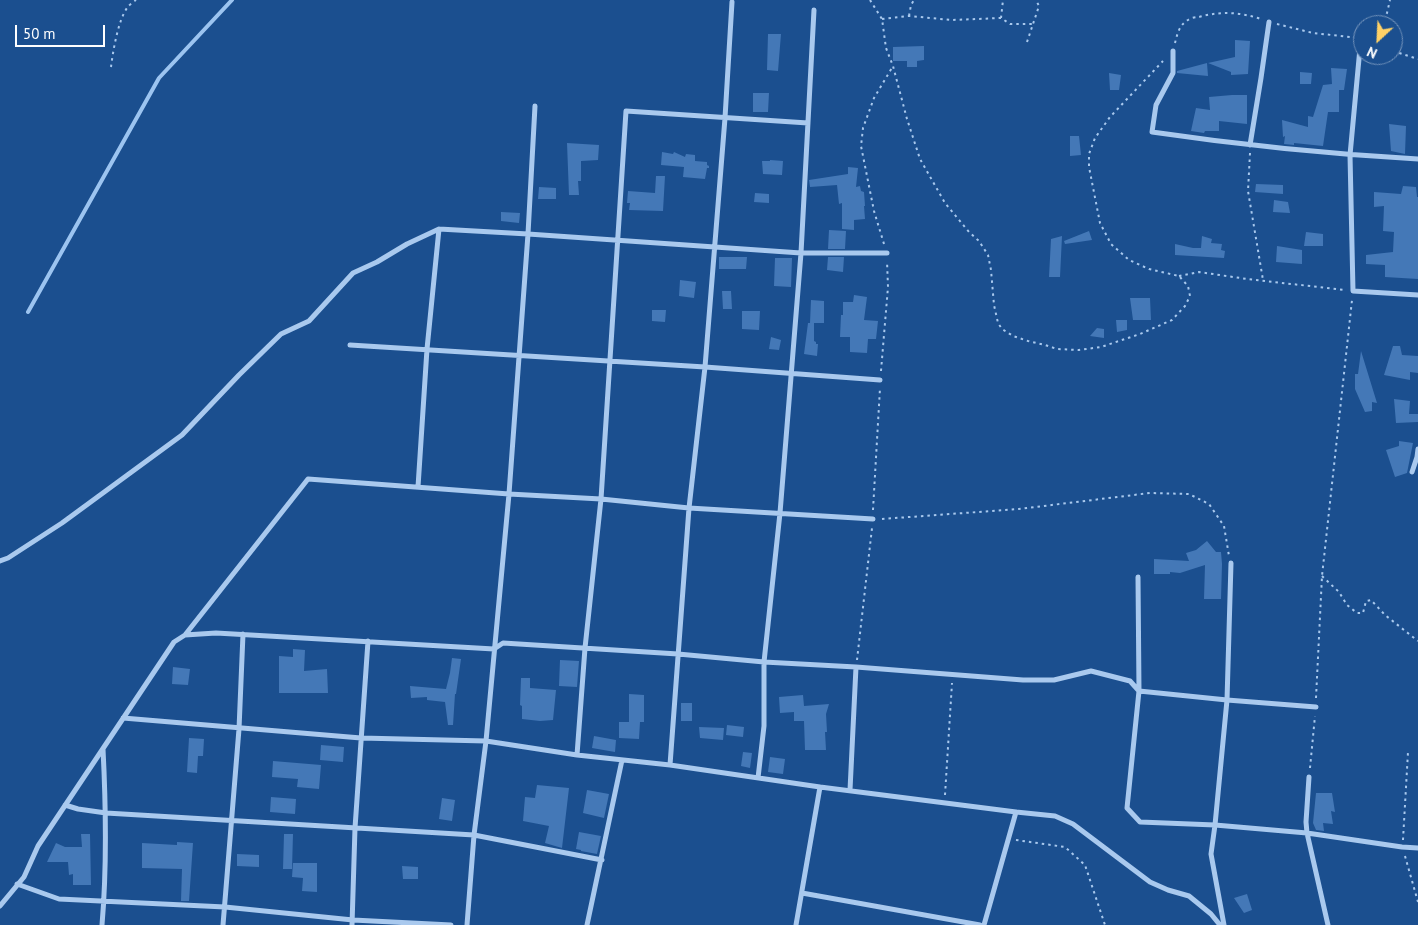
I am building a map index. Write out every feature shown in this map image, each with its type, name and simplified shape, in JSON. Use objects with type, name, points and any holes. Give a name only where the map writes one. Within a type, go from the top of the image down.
[{"type":"street","points":[[670,765],[689,508],[705,367],[715,247],[732,2]]},
{"type":"street","points":[[758,778],[764,726],[764,662],[780,513],[801,253],[814,10]]},
{"type":"street","points":[[1250,145],[1262,78],[1269,22]]},
{"type":"street","points":[[1174,51],[1173,73],[1156,106],[1152,132],[1250,145],[1350,155],[1418,159]]},
{"type":"street","points":[[1358,65],[1350,155],[1353,291],[1418,295]]},
{"type":"street","points":[[467,925],[474,835],[486,742],[509,494],[528,234],[535,106]]},
{"type":"street","points":[[577,755],[584,648],[601,499],[626,111],[808,123]]},
{"type":"street","points":[[0,562],[62,523],[182,436],[239,375],[281,334],[309,320],[353,273],[439,229],[801,253],[887,253]]},
{"type":"street","points":[[418,487],[427,350],[439,229]]},
{"type":"street","points":[[350,345],[880,380]]},
{"type":"street","points":[[1412,472],[1418,449]]},
{"type":"street","points":[[0,906],[24,877],[38,846],[174,642],[185,635],[308,479],[601,499],[689,508],[873,519]]},
{"type":"street","points":[[1224,925],[1211,854],[1227,700],[1231,563]]},
{"type":"street","points":[[1138,577],[1139,691],[1127,808],[1140,822],[1215,825],[1307,833],[1418,848]]},
{"type":"street","points":[[185,635],[243,634],[494,649],[503,643],[1023,680],[1054,680],[1092,670],[1130,681],[1139,691],[1316,707]]},
{"type":"street","points":[[223,925],[226,907],[239,729],[243,634]]},
{"type":"street","points":[[352,922],[355,828],[368,641]]},
{"type":"street","points":[[850,790],[856,667]]},
{"type":"street","points":[[123,718],[361,738],[486,742],[1054,816],[1073,824],[1150,882],[1189,896],[1211,914],[1220,925]]},
{"type":"street","points":[[102,925],[106,813],[103,749]]},
{"type":"street","points":[[587,925],[622,760]]},
{"type":"street","points":[[1309,777],[1307,833],[1328,925]]},
{"type":"street","points":[[796,925],[820,787]]},
{"type":"street","points":[[65,805],[106,813],[474,835],[602,860]]},
{"type":"street","points":[[984,925],[1016,812]]},
{"type":"street","points":[[17,884],[59,900],[226,907],[352,922],[451,925]]},
{"type":"street","points":[[802,893],[980,925]]},
{"type":"path","points":[[111,67],[114,47],[122,20],[127,8],[136,0]]},
{"type":"path","points":[[870,0],[882,19],[886,48],[920,159],[945,203],[988,255],[994,305],[998,323],[1002,329],[1013,336],[1057,350],[1101,347],[1140,334],[1172,320],[1186,306],[1190,296],[1188,286],[1179,276]]},
{"type":"path","points":[[909,16],[914,0]]},
{"type":"path","points":[[1001,18],[1003,0]]},
{"type":"path","points":[[1027,42],[1039,6],[1036,0]]},
{"type":"path","points":[[1385,15],[1390,0]]},
{"type":"path","points":[[1309,777],[1316,707],[1322,576],[1353,291],[1199,272],[1179,276],[1149,269],[1129,260],[1110,244],[1100,224],[1089,166],[1089,154],[1095,138],[1110,117],[1174,51],[1178,31],[1187,20],[1227,12],[1248,14],[1269,22],[1313,33],[1353,37]]},
{"type":"path","points":[[882,19],[909,16],[952,20],[1001,18],[1010,24],[1033,24]]},
{"type":"path","points":[[1403,54],[1418,59]]},
{"type":"path","points":[[856,667],[873,519],[880,380],[888,288],[887,253],[874,211],[861,146],[863,128],[874,98],[893,66]]},
{"type":"path","points":[[1250,145],[1248,191],[1263,280]]},
{"type":"path","points":[[873,519],[1019,508],[1150,493],[1189,494],[1208,504],[1224,526],[1231,563]]},
{"type":"path","points":[[1322,576],[1339,592],[1347,605],[1357,613],[1363,613],[1366,601],[1371,600],[1386,616],[1418,641]]},
{"type":"path","points":[[945,803],[952,675]]},
{"type":"path","points":[[1408,752],[1402,847],[1418,902]]},
{"type":"path","points":[[1009,839],[1065,847],[1085,865],[1105,925]]},
{"type":"building","points":[[768,34],[781,34],[778,71],[767,70]]},
{"type":"building","points":[[1235,40],[1250,41],[1248,74],[1231,75],[1231,72],[1208,63],[1235,57]]},
{"type":"building","points":[[924,46],[924,60],[917,61],[917,67],[907,67],[907,61],[893,61],[893,47]]},
{"type":"building","points":[[1207,63],[1208,76],[1177,73],[1177,71]]},
{"type":"building","points":[[1331,68],[1347,69],[1344,90],[1339,90],[1339,112],[1328,112],[1323,146],[1294,143],[1294,145],[1284,144],[1285,136],[1283,137],[1282,120],[1308,127],[1308,116],[1313,117],[1323,85],[1332,84]]},
{"type":"building","points":[[1300,72],[1312,73],[1311,84],[1300,84]]},
{"type":"building","points":[[1109,73],[1121,75],[1119,90],[1110,90]]},
{"type":"building","points":[[753,93],[769,93],[768,112],[753,112]]},
{"type":"building","points":[[1247,95],[1247,124],[1219,121],[1219,131],[1205,131],[1204,133],[1191,131],[1196,108],[1210,110],[1209,97]]},
{"type":"building","points":[[1389,124],[1406,126],[1405,154],[1391,151]]},
{"type":"building","points":[[1070,136],[1079,136],[1081,155],[1070,156]]},
{"type":"building","points":[[567,143],[599,145],[598,160],[581,161],[581,181],[578,181],[579,195],[569,195]]},
{"type":"building","points":[[662,152],[673,154],[674,152],[685,157],[686,154],[695,155],[695,161],[707,162],[709,168],[707,168],[705,179],[683,177],[684,167],[661,165]]},
{"type":"building","points":[[762,161],[783,161],[782,175],[763,174]]},
{"type":"building","points":[[848,167],[858,168],[856,187],[860,186],[861,191],[864,192],[865,219],[854,220],[854,230],[842,229],[842,203],[839,204],[837,185],[810,187],[809,180],[848,174]]},
{"type":"building","points":[[656,176],[665,176],[663,211],[629,210],[630,203],[627,203],[628,191],[655,193]]},
{"type":"building","points":[[1256,184],[1283,185],[1283,194],[1255,192]]},
{"type":"building","points":[[1403,186],[1416,187],[1418,197],[1418,279],[1385,277],[1385,265],[1366,264],[1366,255],[1393,252],[1394,232],[1383,231],[1384,206],[1374,207],[1374,192],[1401,194]]},
{"type":"building","points":[[539,187],[556,188],[556,199],[538,199]]},
{"type":"building","points":[[755,193],[769,194],[769,203],[754,202]]},
{"type":"building","points":[[1274,200],[1288,202],[1290,213],[1273,212]]},
{"type":"building","points":[[501,212],[520,213],[519,223],[501,221]]},
{"type":"building","points":[[829,230],[846,231],[845,249],[828,249]]},
{"type":"building","points":[[1089,231],[1092,240],[1065,244],[1064,241]]},
{"type":"building","points":[[1306,232],[1323,234],[1323,246],[1304,246]]},
{"type":"building","points":[[1062,236],[1060,277],[1049,277],[1051,239]]},
{"type":"building","points":[[1202,236],[1212,239],[1211,243],[1222,244],[1221,250],[1225,251],[1224,258],[1175,255],[1175,244],[1201,248]]},
{"type":"building","points":[[1277,246],[1302,250],[1302,264],[1276,262]]},
{"type":"building","points":[[719,257],[747,257],[746,269],[719,269]]},
{"type":"building","points":[[828,257],[844,257],[843,272],[827,270]]},
{"type":"building","points":[[775,258],[792,258],[791,287],[774,286]]},
{"type":"building","points":[[680,280],[696,282],[694,298],[679,296]]},
{"type":"building","points":[[722,291],[731,291],[732,309],[723,309]]},
{"type":"building","points":[[854,295],[867,297],[864,320],[878,321],[876,339],[868,339],[867,353],[850,352],[850,337],[840,337],[843,302],[853,302]]},
{"type":"building","points":[[1130,298],[1150,298],[1151,320],[1133,320]]},
{"type":"building","points":[[811,300],[824,301],[824,323],[810,323]]},
{"type":"building","points":[[652,310],[666,310],[665,322],[652,321]]},
{"type":"building","points":[[742,311],[760,311],[759,330],[742,329]]},
{"type":"building","points":[[1116,320],[1127,320],[1127,330],[1117,332]]},
{"type":"building","points":[[808,323],[814,323],[814,341],[818,344],[817,356],[804,354]]},
{"type":"building","points":[[1097,328],[1104,329],[1104,338],[1090,336]]},
{"type":"building","points":[[771,337],[781,340],[779,350],[769,349]]},
{"type":"building","points":[[1393,346],[1400,346],[1402,355],[1418,356],[1418,373],[1410,372],[1410,380],[1384,375]]},
{"type":"building","points":[[1361,351],[1377,403],[1372,402],[1372,411],[1365,412],[1355,389],[1355,374],[1358,374]]},
{"type":"building","points":[[1394,399],[1410,401],[1409,414],[1418,414],[1418,422],[1396,423]]},
{"type":"building","points":[[1399,441],[1413,443],[1407,473],[1395,477],[1386,450],[1399,446]]},
{"type":"building","points":[[1207,541],[1216,552],[1221,552],[1221,599],[1204,599],[1205,565],[1180,573],[1154,574],[1154,559],[1189,561],[1186,553],[1196,550]]},
{"type":"building","points":[[293,649],[305,650],[304,671],[327,669],[328,693],[279,693],[279,656],[293,657]]},
{"type":"building","points":[[452,658],[461,659],[455,694],[453,725],[448,725],[445,702],[427,700],[427,697],[411,698],[410,686],[446,689]]},
{"type":"building","points":[[560,660],[579,661],[577,687],[559,686]]},
{"type":"building","points":[[173,667],[190,669],[188,685],[172,684]]},
{"type":"building","points":[[521,678],[530,678],[530,688],[556,690],[553,720],[522,719],[522,706],[520,705]]},
{"type":"building","points":[[629,694],[644,695],[644,722],[640,722],[639,739],[619,738],[619,722],[629,722]]},
{"type":"building","points":[[803,695],[804,706],[829,704],[826,714],[826,750],[805,750],[804,721],[794,721],[794,712],[780,713],[779,697]]},
{"type":"building","points":[[681,703],[692,703],[692,721],[681,721]]},
{"type":"building","points":[[727,725],[744,727],[743,737],[726,735]]},
{"type":"building","points":[[699,727],[724,728],[723,740],[700,738]]},
{"type":"building","points":[[594,736],[616,740],[615,752],[592,748]]},
{"type":"building","points":[[189,738],[204,739],[203,756],[198,756],[197,773],[187,772]]},
{"type":"building","points":[[321,745],[344,747],[343,762],[320,760]]},
{"type":"building","points":[[743,752],[752,753],[750,768],[741,766]]},
{"type":"building","points":[[770,757],[785,759],[783,774],[768,772]]},
{"type":"building","points":[[273,761],[321,765],[319,789],[297,787],[298,779],[272,777]]},
{"type":"building","points":[[537,785],[569,788],[562,848],[545,843],[549,826],[523,821],[525,797],[535,798]]},
{"type":"building","points":[[587,790],[609,794],[604,818],[583,813]]},
{"type":"building","points":[[1316,793],[1332,793],[1335,812],[1331,811],[1333,824],[1323,823],[1324,831],[1316,830],[1313,823]]},
{"type":"building","points":[[271,797],[296,799],[295,814],[270,812]]},
{"type":"building","points":[[442,798],[455,800],[452,821],[439,819]]},
{"type":"building","points":[[579,832],[601,836],[597,854],[576,849]]},
{"type":"building","points":[[81,834],[90,834],[91,885],[73,885],[73,874],[69,875],[68,862],[47,862],[56,843],[65,847],[82,847]]},
{"type":"building","points":[[284,834],[293,834],[292,869],[283,869]]},
{"type":"building","points":[[177,842],[193,843],[189,901],[181,901],[182,869],[142,868],[142,843],[177,845]]},
{"type":"building","points":[[237,854],[259,855],[259,867],[237,866]]},
{"type":"building","points":[[293,863],[317,863],[317,892],[302,891],[303,878],[292,877]]},
{"type":"building","points":[[402,866],[418,867],[418,879],[403,879]]},
{"type":"building","points":[[1247,894],[1252,910],[1244,913],[1234,898]]},
{"type":"waterway","points":[[28,312],[159,78],[232,0]]}]
